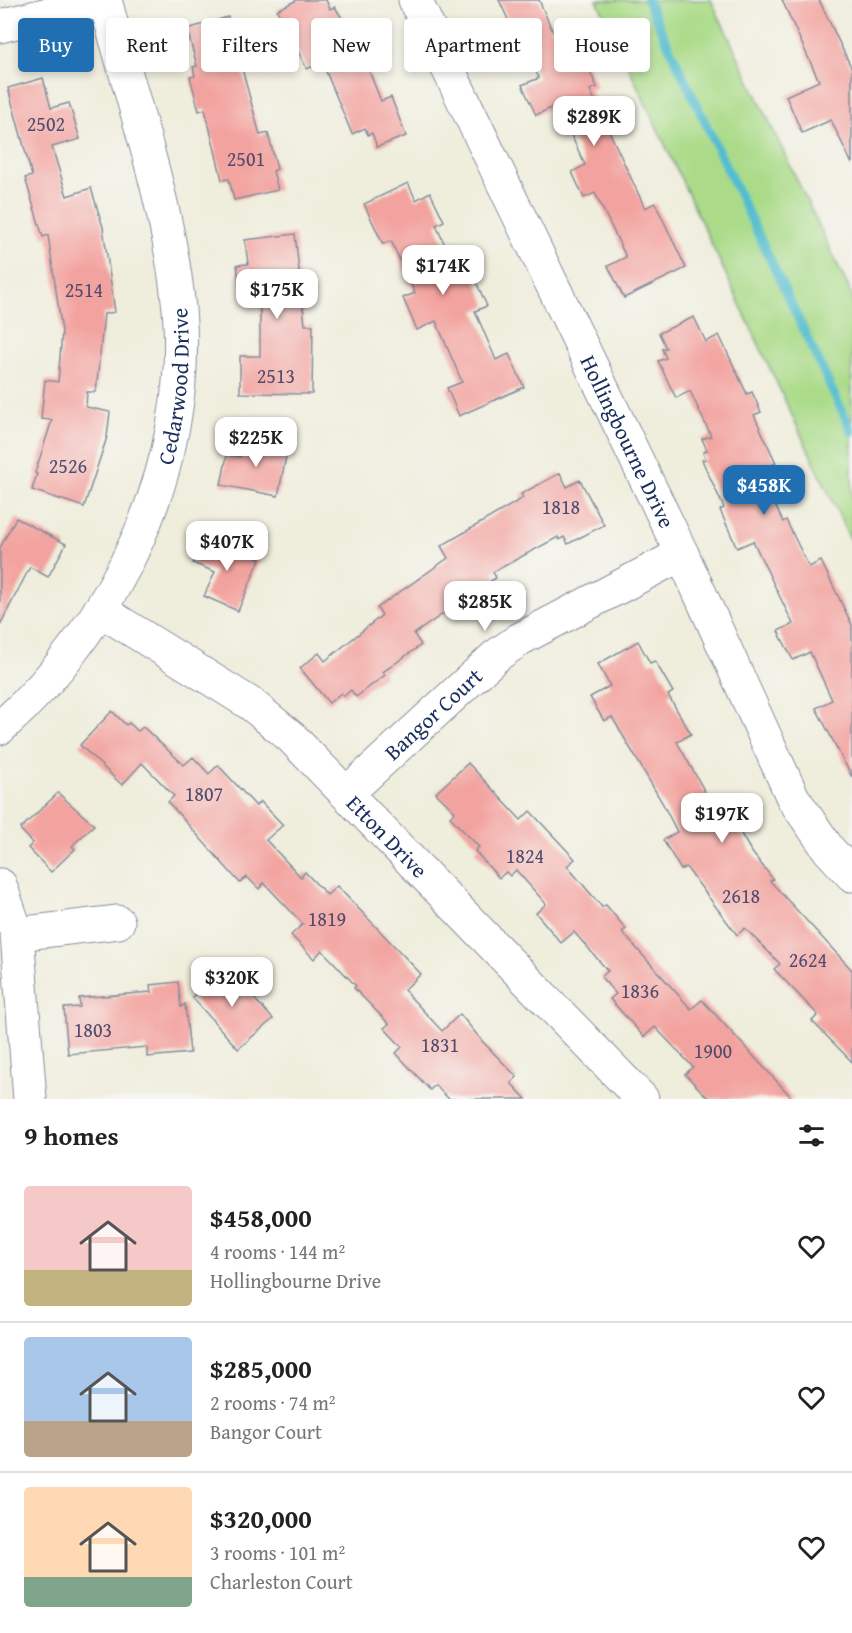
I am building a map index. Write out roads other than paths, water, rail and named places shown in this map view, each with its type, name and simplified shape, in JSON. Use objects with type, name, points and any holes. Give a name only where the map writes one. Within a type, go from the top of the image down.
[{"type":"street","points":[[0,26],[105,0]]},
{"type":"street","name":"Cedarwood Drive","points":[[0,728],[64,664],[100,610],[135,545],[156,491],[171,436],[179,378],[179,310],[167,229],[105,0]]},
{"type":"street","name":"Hollingbourne Drive","points":[[415,0],[682,554],[794,798],[829,850],[852,875]]},
{"type":"street","name":"Bangor Court","points":[[346,793],[496,656],[520,639],[682,554]]},
{"type":"street","name":"Etton Drive","points":[[100,610],[251,704],[291,736],[642,1099]]},
{"type":"street","points":[[0,885],[17,934],[30,1099]]},
{"type":"street","points":[[17,934],[118,922]]},
{"type":"waterway","points":[[647,0],[852,432]]}]
